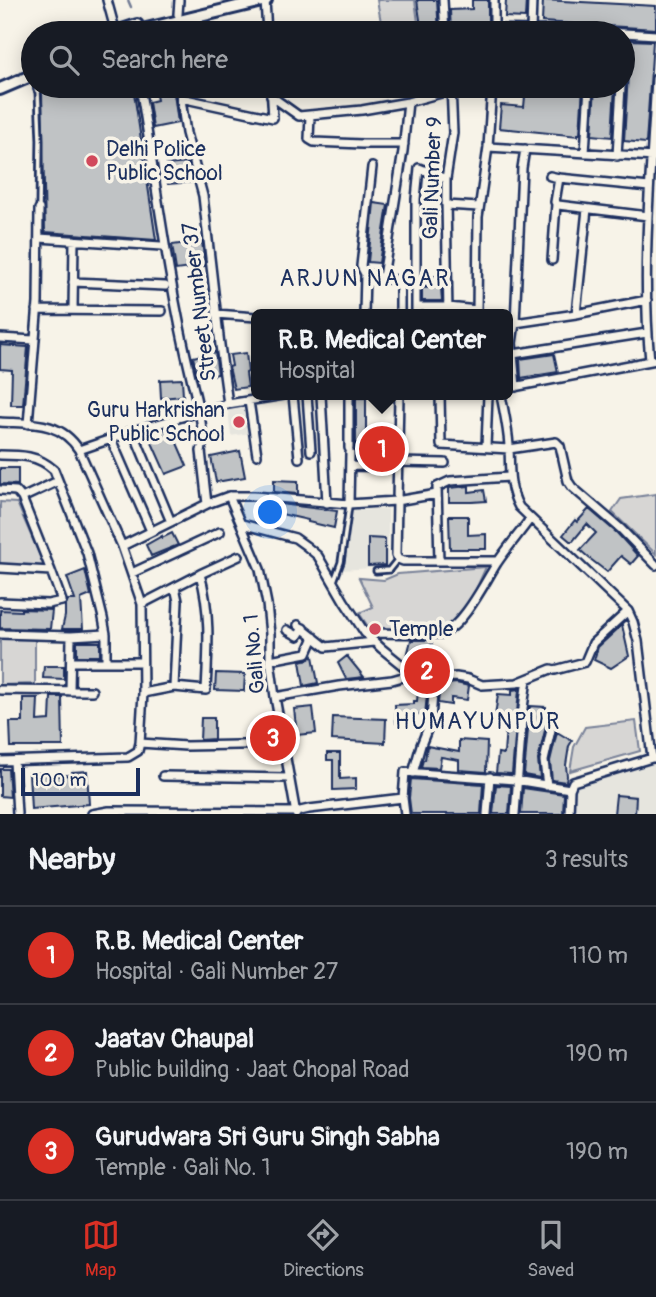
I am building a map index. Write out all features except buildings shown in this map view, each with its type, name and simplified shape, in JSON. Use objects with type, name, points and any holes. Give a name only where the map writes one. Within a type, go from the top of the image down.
[{"type":"street","points":[[107,0],[112,21]]},
{"type":"street","points":[[178,15],[179,0]]},
{"type":"street","points":[[157,21],[242,0]]},
{"type":"street","points":[[179,21],[265,0],[266,21]]},
{"type":"street","points":[[443,0],[444,21]]},
{"type":"street","points":[[494,0],[494,21]]},
{"type":"street","points":[[531,21],[532,0]]},
{"type":"street","points":[[635,34],[656,35]]},
{"type":"street","points":[[0,83],[21,73]]},
{"type":"street","points":[[513,387],[653,361],[647,333],[647,299],[649,187],[654,157],[656,79]]},
{"type":"street","points":[[0,89],[21,80]]},
{"type":"street","points":[[142,98],[182,340],[199,414],[207,504]]},
{"type":"street","points":[[181,98],[273,118],[271,98]]},
{"type":"street","name":"Street Number 37","points":[[181,98],[186,132],[203,196],[228,404]]},
{"type":"street","points":[[274,98],[299,116],[362,110],[420,98]]},
{"type":"street","name":"Gali Number 9","points":[[448,309],[446,178],[453,133],[451,98]]},
{"type":"street","points":[[477,309],[479,207],[488,147],[491,98]]},
{"type":"street","points":[[585,153],[588,98]]},
{"type":"street","points":[[617,156],[620,98]]},
{"type":"street","points":[[383,277],[408,102]]},
{"type":"street","points":[[310,115],[309,139],[314,142],[404,144]]},
{"type":"street","points":[[488,147],[654,157]]},
{"type":"street","points":[[513,333],[516,323],[525,149]]},
{"type":"street","points":[[364,309],[365,274],[361,266],[372,167]]},
{"type":"street","points":[[416,309],[416,199],[419,168],[446,178]]},
{"type":"street","points":[[550,176],[649,187]]},
{"type":"street","points":[[552,260],[559,178]]},
{"type":"street","points":[[556,204],[648,216]]},
{"type":"street","points":[[446,205],[479,207]]},
{"type":"street","points":[[28,424],[37,310],[39,209]]},
{"type":"street","points":[[576,314],[587,209]]},
{"type":"street","points":[[39,238],[162,246]]},
{"type":"street","points":[[73,310],[74,240]]},
{"type":"street","points":[[365,274],[400,281],[447,281]]},
{"type":"street","points":[[400,281],[400,309]]},
{"type":"street","points":[[73,282],[165,286]]},
{"type":"street","points":[[516,323],[647,299]]},
{"type":"street","points":[[37,310],[162,311]]},
{"type":"street","points":[[216,314],[251,317]]},
{"type":"street","points":[[513,354],[647,333]]},
{"type":"street","points":[[0,338],[34,340]]},
{"type":"street","points":[[79,450],[133,431],[228,404],[253,400]]},
{"type":"street","points":[[293,400],[299,458]]},
{"type":"street","points":[[307,400],[311,451]]},
{"type":"street","points":[[321,400],[327,502]]},
{"type":"street","points":[[349,400],[349,504]]},
{"type":"street","points":[[400,400],[396,501],[398,559],[498,561]]},
{"type":"street","points":[[440,400],[441,445],[509,449],[558,443],[572,487],[621,529],[656,565]]},
{"type":"street","points":[[486,447],[488,400]]},
{"type":"street","points":[[501,400],[507,422],[509,477],[519,507],[628,611],[634,622],[638,641],[654,758],[574,781],[570,789],[569,814]]},
{"type":"street","points":[[249,401],[257,455]]},
{"type":"street","points":[[0,422],[51,426],[73,440],[79,450],[122,546],[142,604],[143,693],[140,743],[138,751],[128,757],[0,761]]},
{"type":"street","points":[[133,431],[171,522]]},
{"type":"street","points":[[111,439],[151,531]]},
{"type":"street","points":[[0,455],[35,457],[54,470],[87,553],[106,634],[106,661]]},
{"type":"street","points":[[350,466],[445,463]]},
{"type":"street","points":[[439,561],[437,487],[450,481],[509,477]]},
{"type":"street","points":[[22,498],[58,481]]},
{"type":"street","points":[[0,490],[16,491],[22,498],[62,601],[48,604],[0,602]]},
{"type":"street","points":[[122,546],[229,496],[349,504],[396,501],[437,494]]},
{"type":"street","name":"Gali No. 1","points":[[229,496],[263,581],[275,697],[296,813]]},
{"type":"street","points":[[365,633],[447,632],[475,602],[498,561],[530,519]]},
{"type":"street","points":[[242,524],[300,541],[318,556],[365,633],[413,674],[434,679],[456,677],[482,685],[517,683],[551,669],[585,662],[593,643],[628,611]]},
{"type":"street","points":[[132,573],[220,532]]},
{"type":"street","points":[[142,604],[239,556]]},
{"type":"street","points":[[0,568],[51,571]]},
{"type":"street","points":[[143,693],[174,687],[206,691],[208,615],[200,574]]},
{"type":"street","points":[[174,687],[177,601],[175,587]]},
{"type":"street","points":[[287,630],[298,636],[300,627],[326,647],[374,642]]},
{"type":"street","points":[[0,634],[106,634]]},
{"type":"street","points":[[70,691],[71,636]]},
{"type":"street","points":[[270,660],[307,653],[314,637]]},
{"type":"street","points":[[71,662],[142,662]]},
{"type":"street","points":[[275,697],[392,680],[413,674]]},
{"type":"street","points":[[413,773],[431,720],[434,679]]},
{"type":"street","points":[[515,814],[527,679]]},
{"type":"street","points":[[0,690],[92,691]]},
{"type":"street","points":[[646,700],[656,697]]},
{"type":"street","points":[[547,786],[544,761],[551,730]]},
{"type":"street","points":[[140,743],[186,746],[283,744]]},
{"type":"street","points":[[14,761],[17,814]]},
{"type":"street","points":[[405,814],[405,772],[490,777],[570,789]]},
{"type":"street","points":[[163,776],[289,778]]},
{"type":"street","points":[[486,810],[490,777]]},
{"type":"street","points":[[92,814],[109,811],[296,813],[309,808],[404,799]]},
{"type":"lane","points":[[38,98],[39,209]]},
{"type":"lane","points":[[334,583],[341,562],[349,504]]},
{"type":"lane","points":[[376,571],[390,570],[398,559]]},
{"type":"shaded area","points":[[377,0],[415,0],[418,21],[381,21]]},
{"type":"shaded area","name":"Guru Harkrishan Public School","points":[[247,408],[250,433],[231,436],[228,410]]},
{"type":"shaded area","points":[[656,494],[656,554],[612,512],[621,499]]},
{"type":"shaded area","points":[[0,502],[17,503],[46,570],[0,565]]},
{"type":"shaded area","points":[[388,509],[388,567],[342,570],[351,510]]},
{"type":"shaded area","points":[[486,567],[472,598],[447,627],[436,632],[371,631],[359,613],[373,607],[359,578],[384,580],[398,574]]},
{"type":"shaded area","points":[[0,637],[35,637],[35,684],[0,685]]},
{"type":"shaded area","points":[[636,721],[640,751],[570,771],[574,747],[585,727]]},
{"type":"shaded area","points":[[656,761],[656,814],[573,814],[575,785]]},
{"type":"waterway","points":[[128,0],[131,7]]},
{"type":"place","name":"Delhi Police Public School","points":[[92,161]]},
{"type":"place","name":"Guru Harkrishan Public School","points":[[239,422]]},
{"type":"place","name":"R.B. Medical Center","points":[[382,449]]},
{"type":"place","name":"Temple","points":[[375,629]]},
{"type":"place","name":"Jaatav Chaupal","points":[[427,671]]},
{"type":"place","name":"Gurudwara Sri Guru Singh Sabha","points":[[273,738]]},
{"type":"district","name":"ARJUN NAGAR","points":[[365,278]]},
{"type":"district","name":"HUMAYUNPUR","points":[[478,721]]}]
